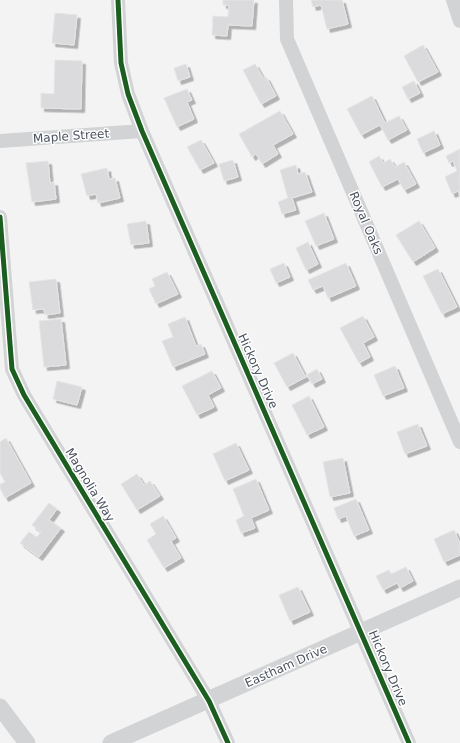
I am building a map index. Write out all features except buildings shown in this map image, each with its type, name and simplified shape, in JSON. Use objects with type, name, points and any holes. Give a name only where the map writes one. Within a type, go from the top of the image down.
[{"type":"street","name":"Hickory Drive","points":[[118,0],[121,63],[128,94],[142,131],[409,743]]},
{"type":"street","name":"Royal Oaks","points":[[286,0],[287,39],[460,442]]},
{"type":"street","points":[[453,0],[460,21]]},
{"type":"street","name":"Maple Street","points":[[0,141],[142,131]]},
{"type":"street","name":"Magnolia Way","points":[[0,217],[12,369],[24,395],[209,701],[228,743]]},
{"type":"street","name":"Eastham Drive","points":[[111,743],[209,701],[460,588]]},
{"type":"street","points":[[0,707],[27,743]]},
{"type":"cycle path","points":[[118,0],[121,63],[128,94],[142,131],[409,743]]},
{"type":"cycle path","points":[[0,217],[12,369],[24,395],[209,701],[228,743]]}]
